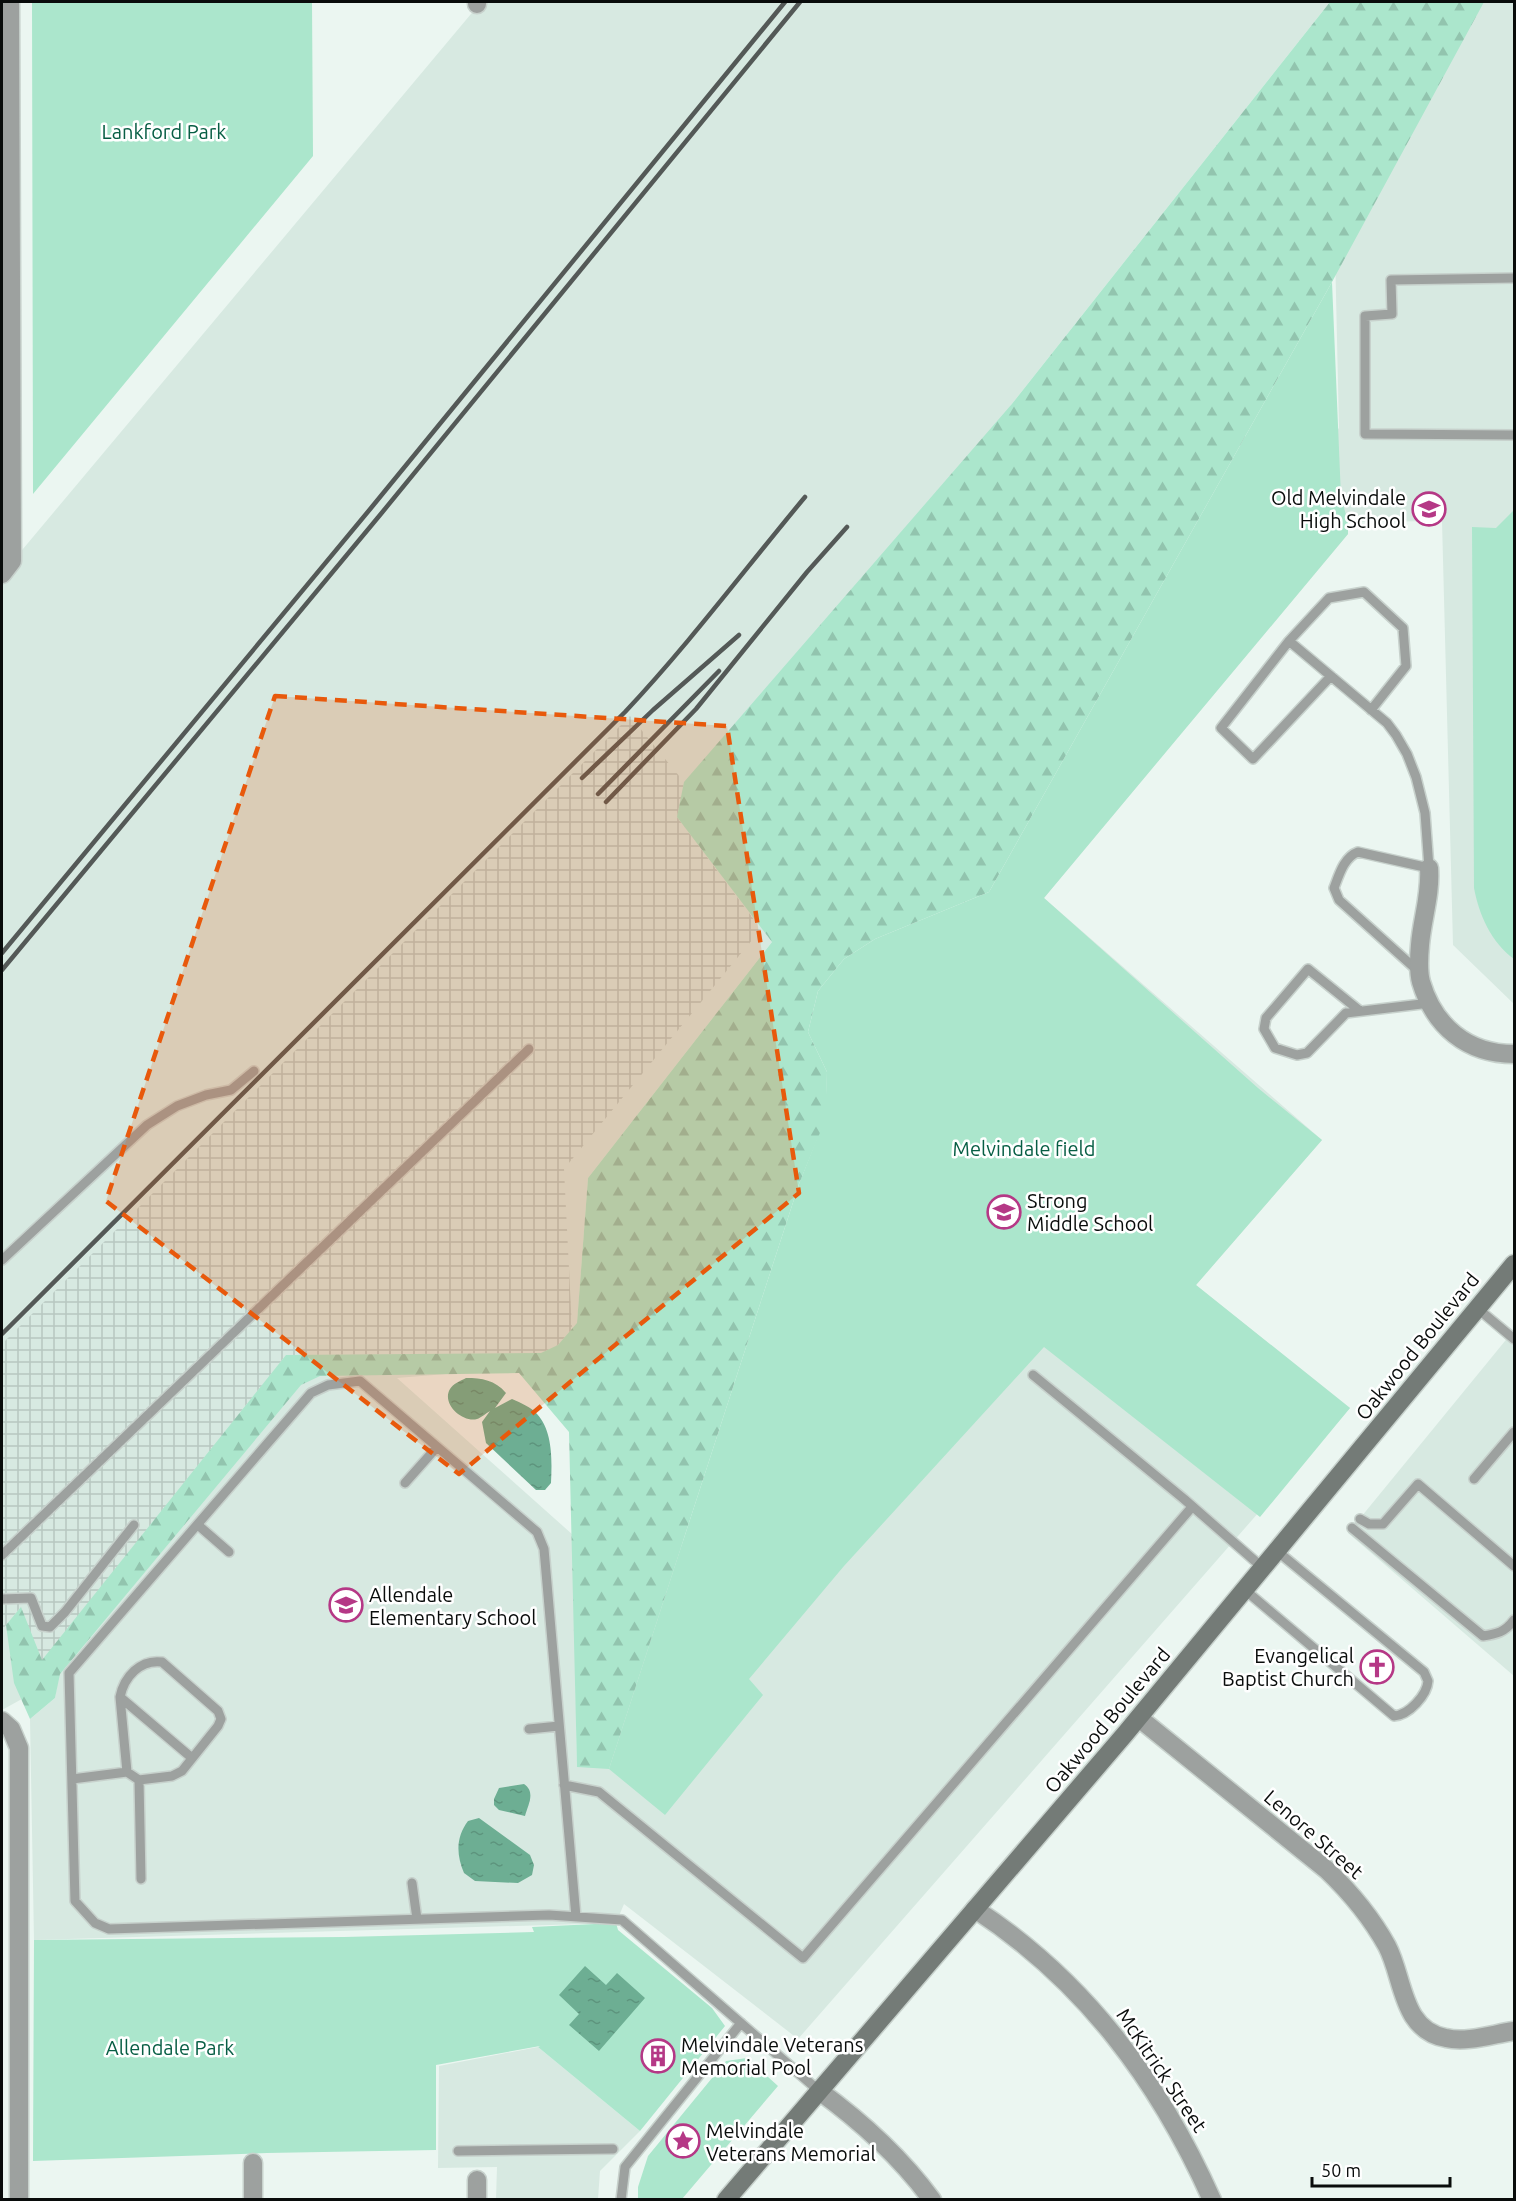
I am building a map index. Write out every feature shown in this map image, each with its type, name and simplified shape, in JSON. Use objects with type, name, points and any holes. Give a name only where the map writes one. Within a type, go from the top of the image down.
[{"type":"main road","name":"Oakwood Boulevard","points":[[726,2199],[1139,1718],[1515,1264]]},
{"type":"street","points":[[2,574],[12,561],[7,527],[7,8]]},
{"type":"street","points":[[1429,868],[1431,884],[1420,944],[1420,980],[1434,1014],[1450,1032],[1474,1047],[1515,1054]]},
{"type":"street","name":"Lenore Street","points":[[1139,1718],[1327,1870],[1348,1890],[1371,1919],[1388,1947],[1398,1971],[1405,2001],[1410,2013],[1419,2024],[1430,2032],[1446,2038],[1462,2039],[1515,2031]]},
{"type":"street","points":[[2,1721],[11,1729],[19,1748],[19,2199]]},
{"type":"street","name":"McKitrick Street","points":[[975,1909],[1011,1933],[1078,1993],[1104,2022],[1164,2106],[1196,2163],[1212,2199]]},
{"type":"street","points":[[818,2090],[854,2116],[887,2146],[932,2199]]},
{"type":"street","points":[[253,2163],[253,2199]]},
{"type":"street","points":[[477,2180],[477,2199]]},
{"type":"lane","points":[[1515,278],[1391,280],[1392,314],[1365,316],[1365,434],[1515,435]]},
{"type":"lane","points":[[1331,676],[1253,759],[1221,728],[1289,640],[1329,598],[1364,592],[1403,628],[1406,666],[1371,710]]},
{"type":"lane","points":[[1289,640],[1387,723],[1407,754],[1413,769],[1425,813],[1429,868],[1358,852],[1352,854],[1347,860],[1334,888],[1339,900],[1420,973]]},
{"type":"lane","points":[[1360,1011],[1308,969],[1266,1018],[1264,1029],[1275,1048],[1298,1054],[1308,1053],[1346,1013],[1430,1003]]},
{"type":"lane","points":[[2,1555],[529,1049]]},
{"type":"lane","points":[[2,1260],[147,1125],[177,1106],[206,1095],[231,1090],[254,1071]]},
{"type":"lane","points":[[1477,1308],[1515,1339]]},
{"type":"lane","points":[[1033,1375],[1263,1568]]},
{"type":"lane","points":[[576,1917],[544,1549],[537,1532],[360,1381],[328,1385],[312,1393],[69,1674],[75,1900],[95,1923],[110,1929],[549,1915],[576,1917],[622,1920],[818,2090]]},
{"type":"lane","points":[[1474,1479],[1515,1432]]},
{"type":"lane","points":[[405,1483],[437,1447]]},
{"type":"lane","points":[[1360,1519],[1369,1524],[1383,1524],[1418,1484],[1515,1566]]},
{"type":"lane","points":[[564,1785],[599,1792],[803,1958],[1192,1507]]},
{"type":"lane","points":[[2,1599],[31,1598],[42,1626],[50,1627],[65,1612],[134,1525]]},
{"type":"lane","points":[[198,1525],[229,1552]]},
{"type":"lane","points":[[1352,1528],[1483,1636],[1499,1634],[1509,1628],[1515,1620]]},
{"type":"lane","points":[[1245,1590],[1394,1716],[1407,1712],[1426,1691],[1428,1681],[1426,1676],[1277,1551]]},
{"type":"lane","points":[[72,1779],[127,1772],[139,1780],[172,1776],[182,1771],[218,1726],[221,1719],[218,1711],[162,1662],[151,1660],[140,1665],[122,1688],[120,1698],[127,1772]]},
{"type":"lane","points":[[120,1698],[192,1758]]},
{"type":"lane","points":[[529,1729],[559,1726]]},
{"type":"lane","points":[[139,1780],[141,1879]]},
{"type":"lane","points":[[412,1883],[417,1919]]},
{"type":"lane","points":[[621,2199],[625,2167],[741,2023]]},
{"type":"lane","points":[[458,2151],[613,2149]]},
{"type":"highlighted area","points":[[275,696],[727,726],[799,1193],[459,1474],[106,1201]]},
{"type":"shaded area","points":[[481,2],[1330,2],[1011,405],[772,942],[588,1178],[577,1324],[544,1366],[397,1378],[573,1535],[577,1767],[989,892],[1339,428],[1330,29],[1355,2],[1514,2],[1514,1004],[1453,945],[1442,521],[1347,522],[1348,534],[1044,898],[1322,1140],[1196,1285],[1350,1408],[798,2039],[624,1904],[616,1923],[34,1940],[30,1719],[55,1698],[58,1679],[2,1710],[2,574]]},
{"type":"shaded area","points":[[630,716],[684,782],[677,817],[761,929],[564,1169],[572,1329],[558,1345],[541,1353],[286,1355],[42,1661],[20,1608],[2,1630],[2,1344]]},
{"type":"shaded area","points":[[1514,1330],[1514,1676],[1348,1533]]},
{"type":"shaded area","points":[[538,2047],[640,2131],[600,2171],[598,2199],[496,2199],[497,2167],[438,2168],[439,2066]]},
{"type":"green space","name":"Lankford Park","points":[[32,2],[312,2],[313,156],[33,494]]},
{"type":"green space","points":[[1330,2],[1484,2],[1332,282],[989,892],[875,939],[844,959],[818,991],[808,1032],[827,1072],[826,1118],[799,1184],[609,1769],[577,1767],[569,1432],[519,1373],[320,1376],[301,1385],[60,1674],[55,1698],[30,1719],[14,1683],[6,1625],[21,1607],[42,1660],[286,1355],[541,1353],[558,1345],[577,1323],[588,1178],[772,942],[677,817],[684,782],[1011,405]]},
{"type":"green space","name":"Melvindale field","points":[[1332,282],[1341,497],[1348,522],[1348,534],[1044,898],[1258,1088],[1322,1140],[1196,1285],[1350,1408],[1260,1517],[1044,1347],[844,1566],[749,1679],[763,1695],[665,1815],[609,1769],[799,1184],[825,1118],[827,1072],[808,1032],[818,991],[844,959],[875,939],[989,892]]},
{"type":"green space","points":[[1514,510],[1514,959],[1499,945],[1487,927],[1474,888],[1472,527],[1496,528]]},
{"type":"green space","name":"Allendale Park","points":[[616,1923],[618,1930],[712,2008],[725,2026],[640,2131],[538,2047],[540,2046],[436,2065],[436,2150],[33,2161],[34,1940],[344,1937],[534,1932],[532,1927]]},
{"type":"green space","points":[[747,2058],[778,2086],[682,2199],[638,2199],[638,2187],[648,2156],[726,2061]]},
{"type":"water","points":[[466,1378],[488,1381],[506,1393],[495,1408],[512,1399],[532,1409],[542,1421],[549,1438],[551,1456],[551,1483],[545,1490],[536,1490],[486,1443],[482,1422],[490,1411],[479,1418],[471,1419],[460,1415],[451,1406],[448,1401],[450,1389]]},
{"type":"water","points":[[524,1784],[530,1791],[525,1816],[499,1810],[494,1805],[499,1788]]},
{"type":"water","points":[[479,1818],[530,1855],[534,1865],[532,1875],[518,1883],[475,1881],[464,1873],[458,1846],[459,1839],[468,1821]]},
{"type":"water","points":[[585,1966],[606,1985],[617,1973],[645,1998],[599,2051],[569,2025],[579,2014],[559,1995]]},
{"type":"railway","points":[[2,953],[371,508],[785,2]]},
{"type":"railway","points":[[2,970],[380,515],[800,2]]},
{"type":"railway","points":[[2,1334],[625,712],[694,633],[805,497]]},
{"type":"railway","points":[[606,802],[696,709],[807,572],[847,527]]},
{"type":"railway","points":[[582,778],[653,710],[739,635]]},
{"type":"railway","points":[[598,794],[719,671]]},
{"type":"place","name":"Old Melvindale High School","points":[[1429,509]]},
{"type":"place","name":"Strong Middle School","points":[[1004,1212]]},
{"type":"place","name":"Allendale Elementary School","points":[[346,1605]]},
{"type":"place","name":"Evangelical Baptist Church","points":[[1377,1667]]},
{"type":"place","name":"Melvindale Veterans Memorial Pool","points":[[658,2056]]},
{"type":"place","name":"Melvindale Veterans Memorial","points":[[683,2141]]}]
